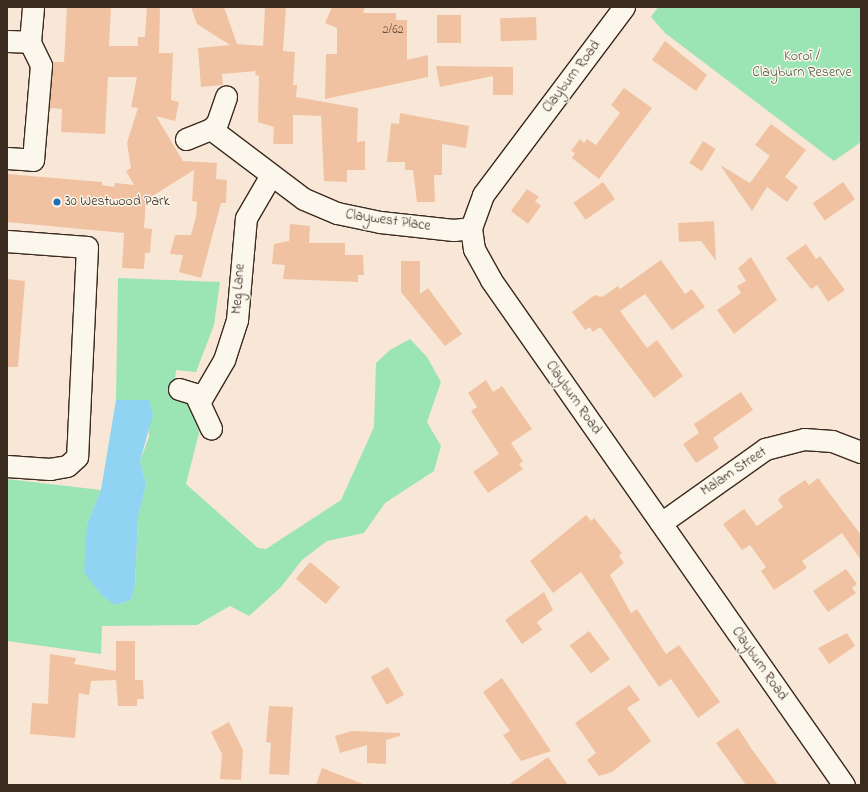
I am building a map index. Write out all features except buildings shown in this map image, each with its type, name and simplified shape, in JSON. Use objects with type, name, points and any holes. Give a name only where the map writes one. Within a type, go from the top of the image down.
[{"type":"street","points":[[7,158],[33,160],[41,65],[30,42],[33,7]]},
{"type":"street","name":"Clayburn Road","points":[[624,7],[483,195],[471,228],[474,249],[483,267],[844,785]]},
{"type":"street","points":[[7,41],[30,42]]},
{"type":"street","points":[[186,139],[211,130],[224,108],[226,97]]},
{"type":"street","name":"Claywest Place","points":[[211,130],[304,199],[337,213],[380,222],[471,228]]},
{"type":"street","name":"Meg Lane","points":[[200,401],[224,360],[237,320],[246,218],[271,175]]},
{"type":"street","points":[[7,241],[87,247],[77,457],[67,466],[50,469],[7,466]]},
{"type":"street","points":[[179,389],[195,394],[200,401],[211,428]]},
{"type":"street","name":"Malam Street","points":[[661,523],[765,449],[804,439],[832,441],[861,452]]},
{"type":"green space","name":"Koroī / Clayburn Reserve","points":[[658,7],[861,7],[861,142],[834,161],[665,33],[651,17]]},
{"type":"green space","points":[[118,278],[220,282],[214,325],[196,372],[176,370],[173,399],[183,399],[194,408],[199,433],[186,484],[258,548],[266,549],[341,500],[374,427],[376,363],[390,350],[410,339],[427,357],[441,382],[427,422],[441,446],[434,471],[385,503],[364,533],[327,541],[302,560],[281,587],[249,616],[230,606],[197,625],[102,626],[101,654],[7,641],[7,479],[101,490],[87,524],[116,605],[131,600],[135,585],[138,517],[146,485],[140,461],[149,437],[148,400],[116,400]]},
{"type":"water","points":[[116,400],[149,400],[153,415],[140,461],[146,485],[138,517],[135,585],[131,600],[116,605],[102,596],[84,572],[87,524],[101,490]]},
{"type":"place","name":"30 Westwood Park","points":[[57,202]]}]
